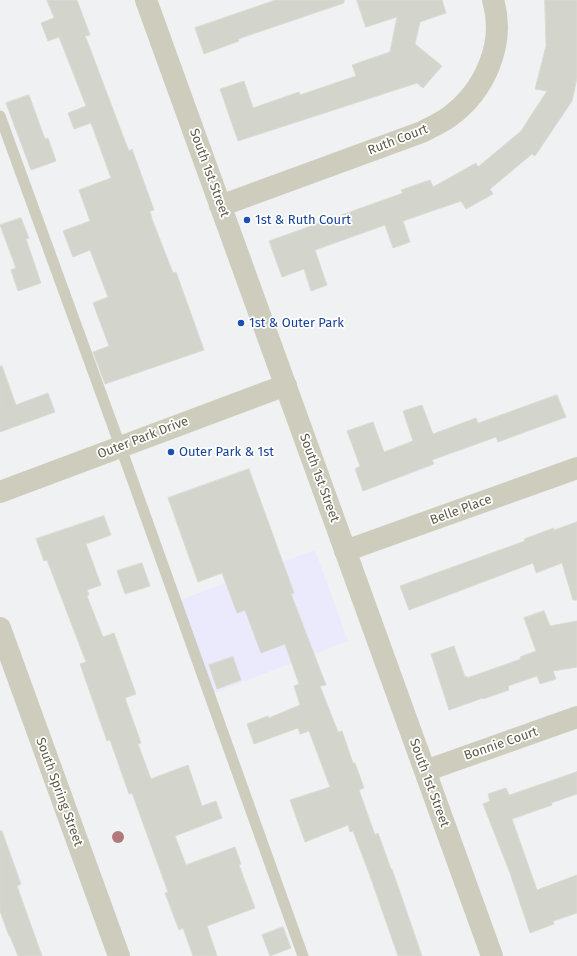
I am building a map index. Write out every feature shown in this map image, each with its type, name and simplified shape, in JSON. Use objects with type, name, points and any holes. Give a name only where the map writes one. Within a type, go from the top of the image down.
[{"type":"street","name":"South 1st Street","points":[[146,0],[492,956]]},
{"type":"street","name":"Ruth Court","points":[[220,206],[422,132],[449,118],[468,100],[481,84],[492,60],[497,34],[495,6],[493,0]]},
{"type":"street","name":"Outer Park Drive","points":[[0,492],[286,385]]},
{"type":"street","name":"Belle Place","points":[[345,551],[577,468]]},
{"type":"street","name":"South Spring Street","points":[[0,628],[119,956]]},
{"type":"street","name":"Bonnie Court","points":[[424,770],[577,717]]},
{"type":"lane","points":[[0,116],[303,956]]},
{"type":"shaded area","points":[[315,550],[348,641],[214,693],[180,600]]},
{"type":"building","points":[[47,0],[77,0],[90,35],[85,36],[129,151],[132,149],[154,210],[150,211],[152,219],[173,273],[176,272],[204,350],[105,384],[93,352],[109,346],[93,303],[108,297],[90,250],[73,257],[63,231],[90,221],[79,190],[111,178],[91,123],[74,129],[68,113],[86,106],[59,37],[48,41],[41,23],[54,18]]},
{"type":"building","points":[[276,0],[344,0],[344,3],[238,39],[239,41],[204,54],[195,28]]},
{"type":"building","points":[[357,0],[442,0],[446,13],[420,22],[415,44],[442,66],[423,88],[417,83],[238,141],[220,89],[244,81],[253,108],[299,92],[300,95],[356,76],[352,65],[390,52],[397,17],[366,27]]},
{"type":"building","points":[[545,0],[577,0],[577,78],[572,101],[535,156],[532,154],[490,189],[493,194],[466,209],[461,201],[403,221],[410,242],[393,248],[385,225],[315,250],[327,285],[311,291],[304,269],[282,277],[269,241],[403,193],[401,190],[430,180],[433,187],[476,163],[478,167],[521,131],[547,91],[535,89],[546,46]]},
{"type":"building","points":[[29,95],[45,139],[48,138],[56,161],[31,170],[6,103]]},
{"type":"building","points":[[21,218],[29,238],[26,239],[41,283],[18,291],[11,270],[16,268],[0,225]]},
{"type":"building","points":[[0,366],[2,366],[16,405],[48,393],[55,412],[0,432]]},
{"type":"building","points":[[557,395],[566,417],[498,442],[496,437],[432,460],[434,464],[363,491],[355,469],[360,466],[347,431],[373,422],[384,452],[413,441],[403,411],[422,405],[433,434],[476,418],[478,423]]},
{"type":"building","points":[[249,469],[294,593],[291,594],[326,685],[320,686],[338,732],[342,731],[353,763],[355,763],[364,788],[359,790],[375,835],[378,833],[392,869],[422,956],[398,956],[353,831],[350,832],[348,825],[305,842],[290,800],[330,787],[309,731],[300,734],[298,728],[254,744],[247,724],[268,716],[269,718],[300,705],[294,686],[299,684],[285,644],[261,653],[245,610],[237,613],[222,573],[198,582],[168,498]]},
{"type":"building","points":[[104,516],[111,535],[86,544],[101,585],[87,590],[89,595],[87,596],[103,637],[114,633],[136,694],[125,698],[141,743],[138,744],[151,779],[188,765],[202,806],[216,801],[222,818],[175,836],[186,865],[235,847],[241,864],[239,865],[255,908],[207,926],[217,956],[193,956],[183,928],[179,930],[165,893],[168,892],[132,793],[129,794],[110,740],[107,741],[80,664],[86,662],[47,560],[44,561],[36,539]]},
{"type":"building","points":[[577,522],[577,600],[573,600],[562,563],[536,573],[533,563],[409,610],[400,586],[525,541],[524,539],[554,528],[554,530]]},
{"type":"building","points":[[142,563],[150,586],[125,594],[117,571]]},
{"type":"building","points":[[544,611],[550,626],[577,621],[577,667],[553,671],[556,679],[540,684],[537,676],[508,686],[509,690],[449,710],[431,654],[454,646],[465,677],[467,676],[467,678],[521,659],[520,657],[536,651],[524,618]]},
{"type":"building","points":[[233,657],[241,680],[217,689],[209,665]]},
{"type":"building","points":[[577,772],[577,794],[551,803],[552,805],[512,819],[537,890],[577,875],[577,913],[553,921],[554,924],[530,933],[510,873],[483,804],[490,801],[488,794],[506,788],[509,795]]},
{"type":"building","points":[[0,831],[2,831],[21,884],[17,886],[42,956],[18,956],[0,911]]},
{"type":"building","points":[[283,927],[291,948],[270,956],[262,935]]},
{"type":"place","name":"1st & Ruth Court","points":[[247,220]]},
{"type":"place","name":"1st & Outer Park","points":[[241,323]]},
{"type":"place","name":"Outer Park & 1st","points":[[171,452]]}]
